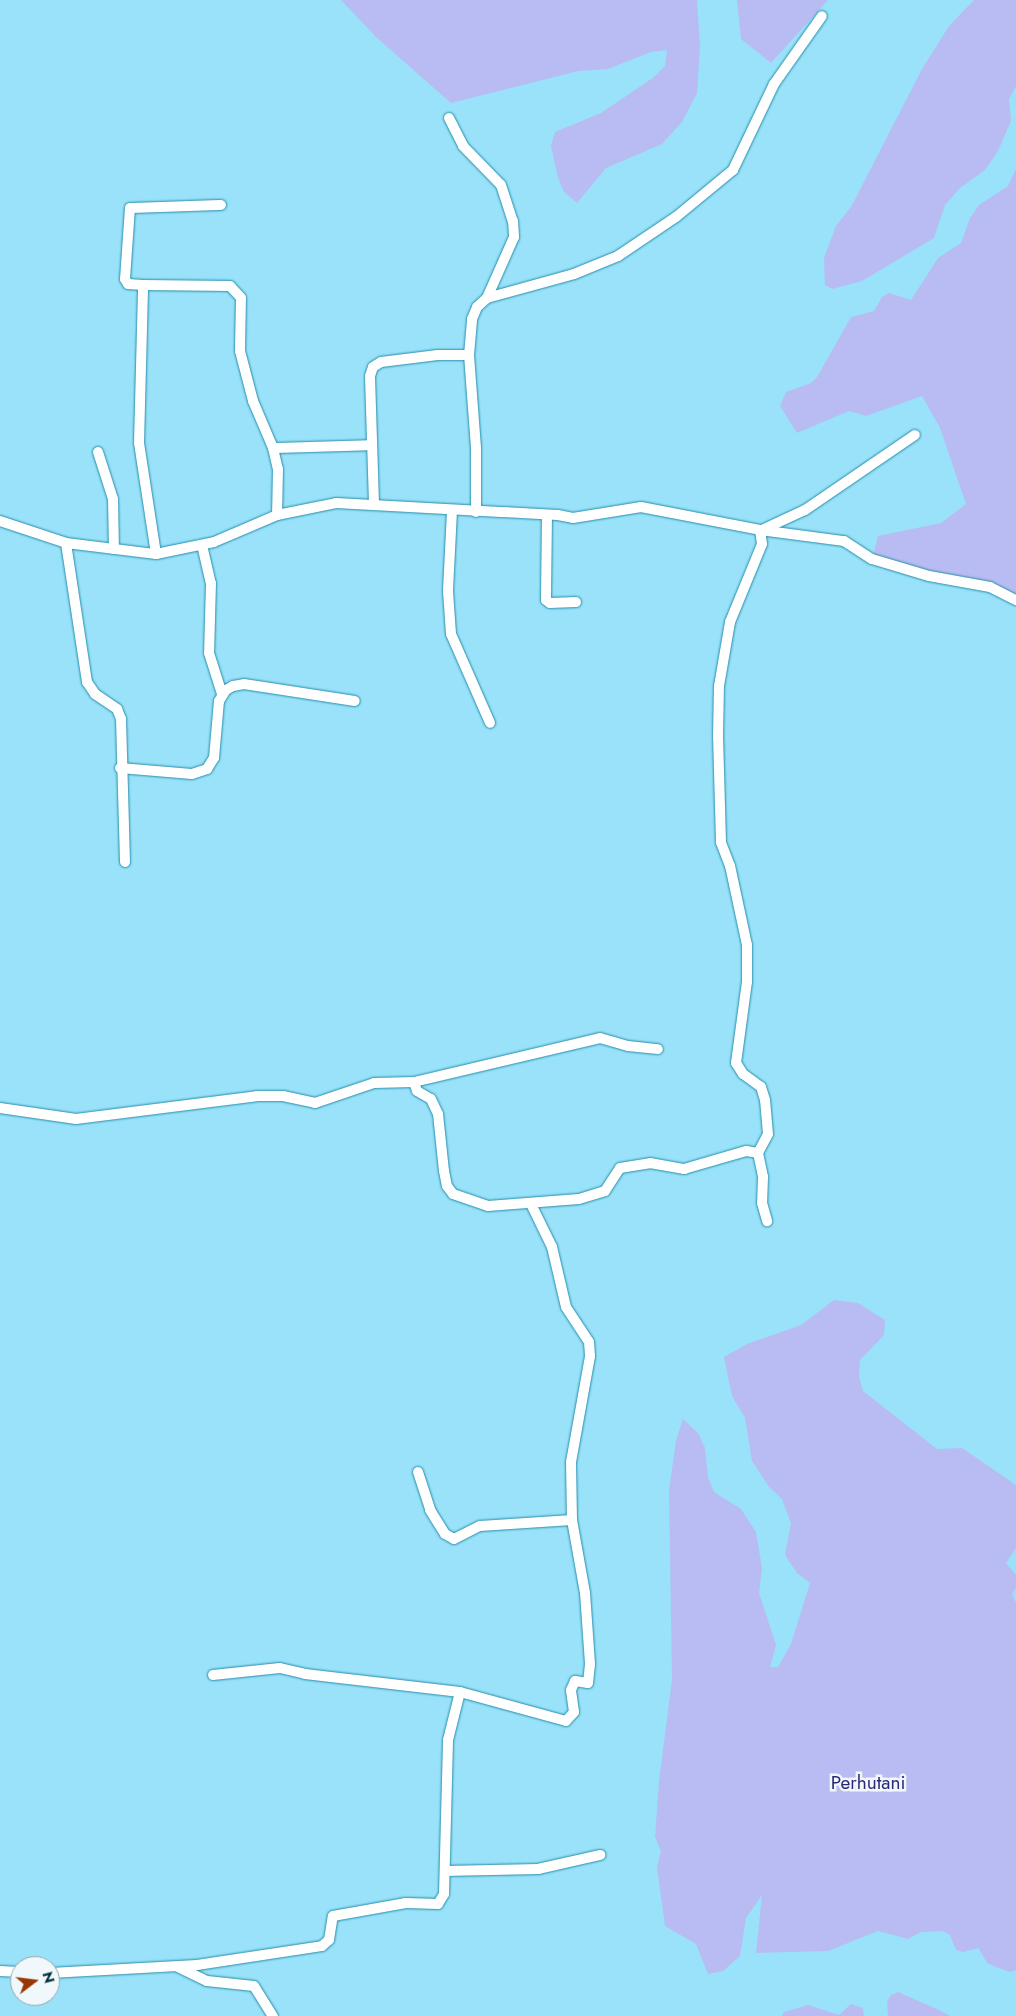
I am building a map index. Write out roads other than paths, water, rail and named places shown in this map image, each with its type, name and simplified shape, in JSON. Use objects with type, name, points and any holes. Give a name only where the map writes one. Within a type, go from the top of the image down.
[{"type":"street","points":[[487,298],[567,277],[618,256],[676,218],[733,170],[774,84],[822,16]]},
{"type":"street","points":[[449,118],[463,146],[501,185],[513,221],[514,237],[487,298],[477,307],[472,319],[469,355],[476,448],[476,512]]},
{"type":"street","points":[[220,205],[131,206],[125,281],[143,285],[230,286],[237,290],[243,304],[240,351],[253,401],[273,448],[278,469],[278,515]]},
{"type":"street","points":[[143,285],[139,443],[156,554]]},
{"type":"street","points":[[374,504],[370,376],[374,367],[382,362],[469,355]]},
{"type":"street","points":[[762,530],[805,510],[915,435]]},
{"type":"street","points":[[273,448],[372,445]]},
{"type":"street","points":[[98,452],[113,499],[114,549]]},
{"type":"street","points":[[0,521],[66,543],[156,554],[202,545],[278,515],[336,503],[580,518],[626,508],[640,508],[762,530],[844,541],[872,559],[929,576],[990,587],[1016,600]]},
{"type":"street","points":[[452,510],[448,591],[451,634],[490,723]]},
{"type":"street","points":[[547,515],[546,600],[550,603],[576,602]]},
{"type":"street","points":[[762,530],[762,544],[730,622],[720,686],[718,737],[721,842],[730,866],[747,945],[746,982],[736,1063],[743,1074],[761,1087],[765,1100],[768,1134],[758,1153],[762,1203],[767,1221]]},
{"type":"street","points":[[66,543],[87,682],[95,694],[117,709],[121,719],[120,768],[125,862]]},
{"type":"street","points":[[120,768],[192,774],[206,769],[214,758],[222,694],[209,653],[211,583],[202,545]]},
{"type":"street","points":[[222,694],[244,684],[355,701]]},
{"type":"street","points":[[0,1108],[76,1119],[257,1096],[282,1096],[315,1103],[374,1083],[414,1082],[600,1038],[628,1046],[658,1049]]},
{"type":"street","points":[[414,1082],[417,1091],[431,1100],[438,1114],[447,1186],[454,1194],[488,1206],[579,1199],[605,1191],[620,1168],[650,1163],[684,1169],[746,1151],[758,1153]]},
{"type":"street","points":[[214,1675],[280,1668],[460,1692],[566,1721],[574,1712],[571,1690],[575,1681],[588,1683],[590,1664],[586,1593],[572,1520],[571,1462],[590,1356],[589,1342],[566,1307],[552,1247],[531,1204]]},
{"type":"street","points":[[418,1472],[433,1517],[445,1534],[454,1539],[480,1526],[572,1520]]},
{"type":"street","points":[[60,1973],[84,1973],[116,1967],[177,1966],[322,1946],[329,1940],[333,1916],[406,1903],[438,1904],[444,1894],[448,1740],[460,1692]]},
{"type":"street","points":[[445,1871],[538,1869],[600,1855]]},
{"type":"street","points":[[177,1966],[207,1982],[254,1986],[274,2016]]},
{"type":"park label","name":"Perhutani","points":[[868,1783]]}]
